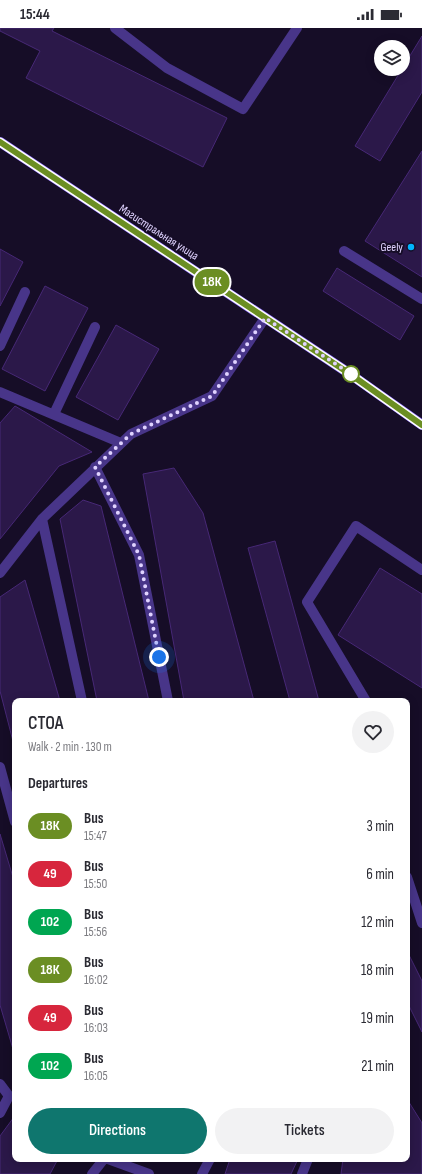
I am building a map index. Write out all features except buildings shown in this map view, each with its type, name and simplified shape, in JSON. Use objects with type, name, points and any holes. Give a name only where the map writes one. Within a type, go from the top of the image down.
[{"type":"main road","name":"Магистральная улица","points":[[0,142],[350,374],[422,425]]},
{"type":"lane","points":[[115,28],[167,68],[243,109],[297,28]]},
{"type":"lane","points":[[344,251],[422,299]]},
{"type":"lane","points":[[0,346],[25,292]]},
{"type":"lane","points":[[0,573],[42,519],[131,434],[212,396],[265,318]]},
{"type":"lane","points":[[54,414],[95,327]]},
{"type":"lane","points":[[0,392],[122,443]]},
{"type":"lane","points":[[95,467],[139,555],[167,698]]},
{"type":"lane","points":[[42,519],[81,698]]},
{"type":"lane","points":[[364,698],[307,602],[356,526],[422,570]]},
{"type":"lane","points":[[0,767],[12,811]]},
{"type":"lane","points":[[410,886],[422,923]]},
{"type":"lane","points":[[0,1084],[12,1094],[0,1113]]},
{"type":"lane","points":[[92,1174],[102,1162]]},
{"type":"lane","points":[[116,1162],[149,1174]]},
{"type":"lane","points":[[202,1174],[208,1162]]},
{"type":"lane","points":[[302,1174],[307,1162]]},
{"type":"bus line","name":"18К","points":[[0,142],[350,374],[422,425]]},
{"type":"place","name":"Geely","points":[[411,247]]},
{"type":"route","points":[[159,657],[139,555],[95,467],[131,434],[212,396],[265,318],[351,374]]}]
